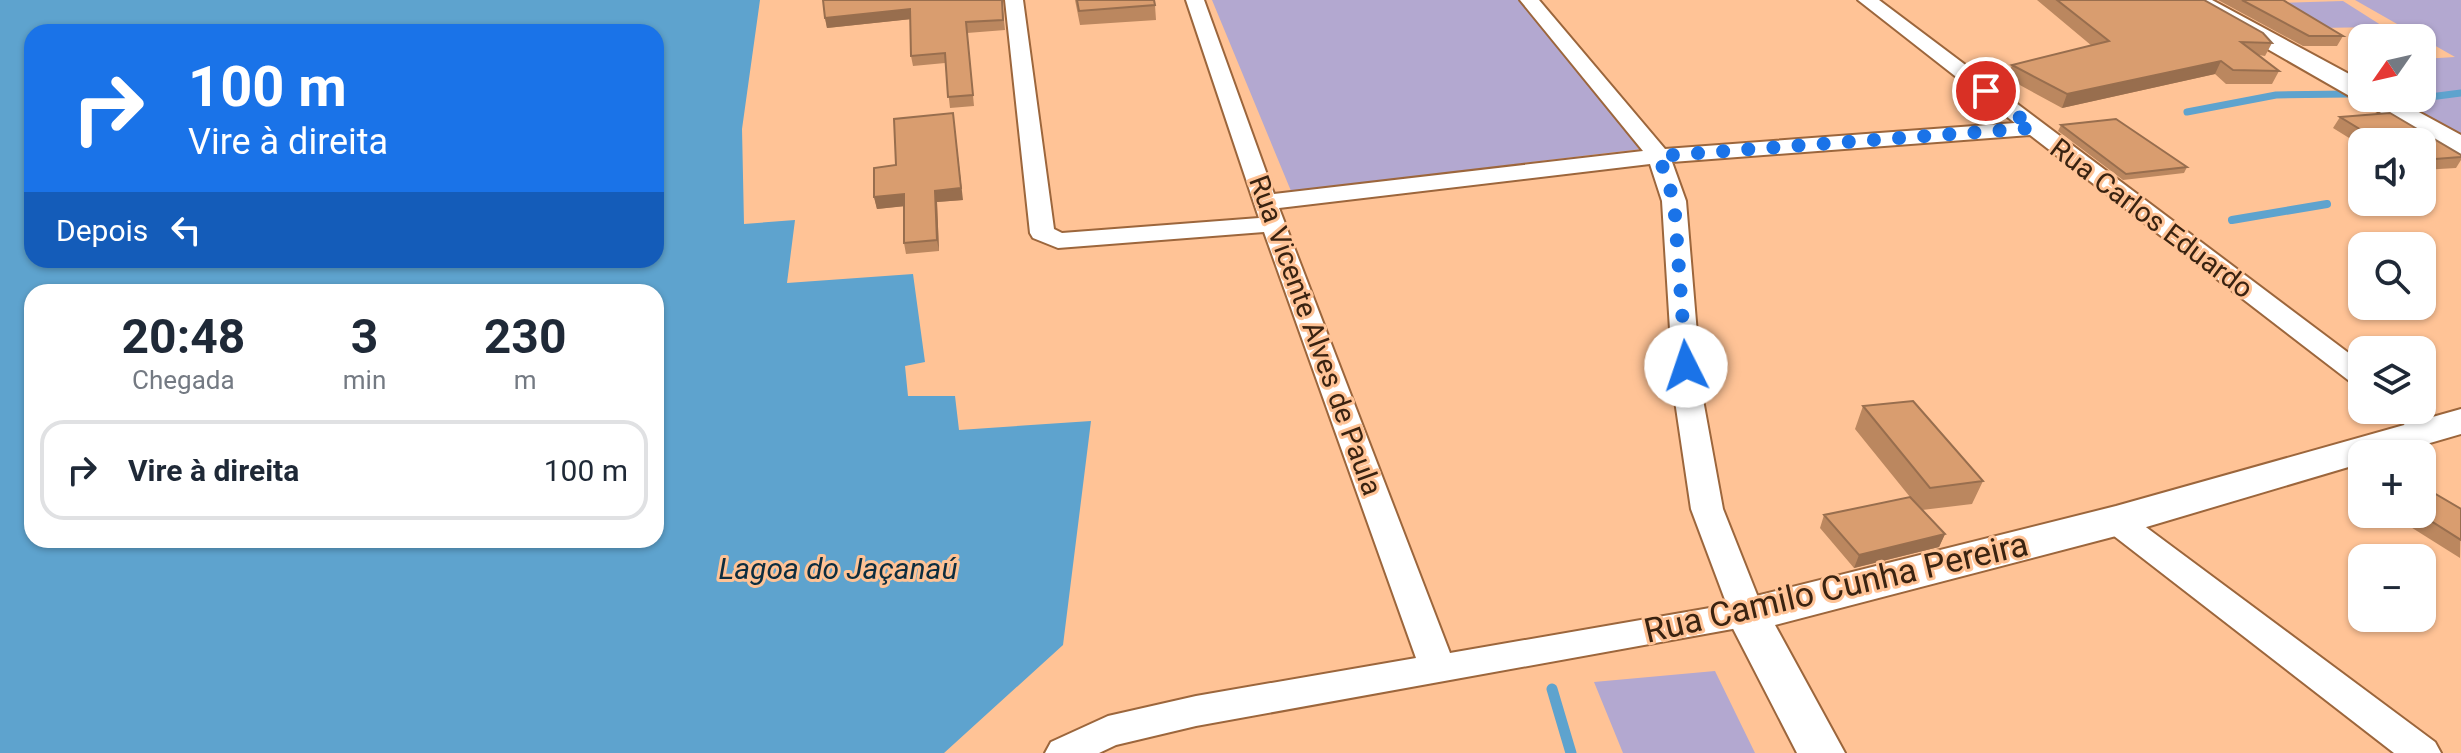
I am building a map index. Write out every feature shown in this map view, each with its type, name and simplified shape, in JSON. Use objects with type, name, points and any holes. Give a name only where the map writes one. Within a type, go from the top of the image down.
[{"type":"street","points":[[1014,0],[1042,233],[1046,238],[1058,241],[1659,156],[2033,128]]},
{"type":"street","name":"Rua Vicente Alves de Paula","points":[[1195,0],[1438,669]]},
{"type":"street","points":[[1529,0],[1659,156],[1674,201],[1688,394],[1707,509],[1748,615],[1821,753]]},
{"type":"street","name":"Rua Carlos Eduardo","points":[[1867,0],[2348,366]]},
{"type":"street","points":[[2194,0],[2348,84]]},
{"type":"street","points":[[2399,112],[2461,146]]},
{"type":"street","name":"Rua Camilo Cunha Pereira","points":[[1064,753],[1108,731],[1196,711],[1748,615],[2116,521],[2420,424]]},
{"type":"street","points":[[2116,521],[2422,753]]},
{"type":"shaded area","points":[[1212,0],[1519,0],[1642,149],[1291,191]]},
{"type":"shaded area","points":[[2355,0],[2461,0],[2461,136],[2417,112],[2436,112],[2436,58],[2455,57],[2436,46],[2436,24],[2397,24]]},
{"type":"shaded area","points":[[2343,1],[2379,24],[2314,28],[2275,3]]},
{"type":"shaded area","points":[[1715,671],[1755,753],[1623,753],[1594,682]]},
{"type":"water","name":"Lagoa do Jaçanaú","points":[[0,0],[760,0],[742,129],[744,224],[795,220],[787,283],[913,274],[925,362],[905,366],[908,396],[955,396],[959,430],[1091,421],[1063,645],[944,753],[0,753]]},
{"type":"building","points":[[823,0],[1002,0],[1003,20],[966,22],[973,95],[948,97],[945,53],[911,56],[910,9],[825,18]]},
{"type":"building","points":[[1077,0],[1154,0],[1155,5],[1079,11]]},
{"type":"building","points":[[2057,0],[2204,0],[2263,33],[2272,43],[2241,42],[2279,71],[2233,70],[2221,61],[2067,94],[2012,65],[2109,41]]},
{"type":"building","points":[[2242,0],[2283,0],[2343,36],[2309,36]]},
{"type":"building","points":[[953,113],[961,188],[935,191],[937,240],[904,243],[904,194],[874,197],[874,168],[896,165],[894,119]]},
{"type":"building","points":[[2390,113],[2415,128],[2358,128],[2340,117]]},
{"type":"building","points":[[2116,119],[2187,167],[2126,174],[2061,125]]},
{"type":"building","points":[[2436,140],[2461,155],[2436,159]]},
{"type":"building","points":[[1913,401],[1983,481],[1930,488],[1863,406]]},
{"type":"building","points":[[2436,494],[2461,509],[2461,540],[2436,524]]},
{"type":"building","points":[[1910,497],[1945,534],[1859,555],[1824,515]]},
{"type":"waterway","points":[[2436,96],[2461,93]]},
{"type":"waterway","points":[[2187,112],[2276,95],[2348,94]]},
{"type":"waterway","points":[[2232,220],[2327,204]]},
{"type":"waterway","points":[[1552,689],[1571,753]]},
{"type":"route","points":[[1686,366],[1674,201],[1659,156],[2033,128],[1986,91]]}]
